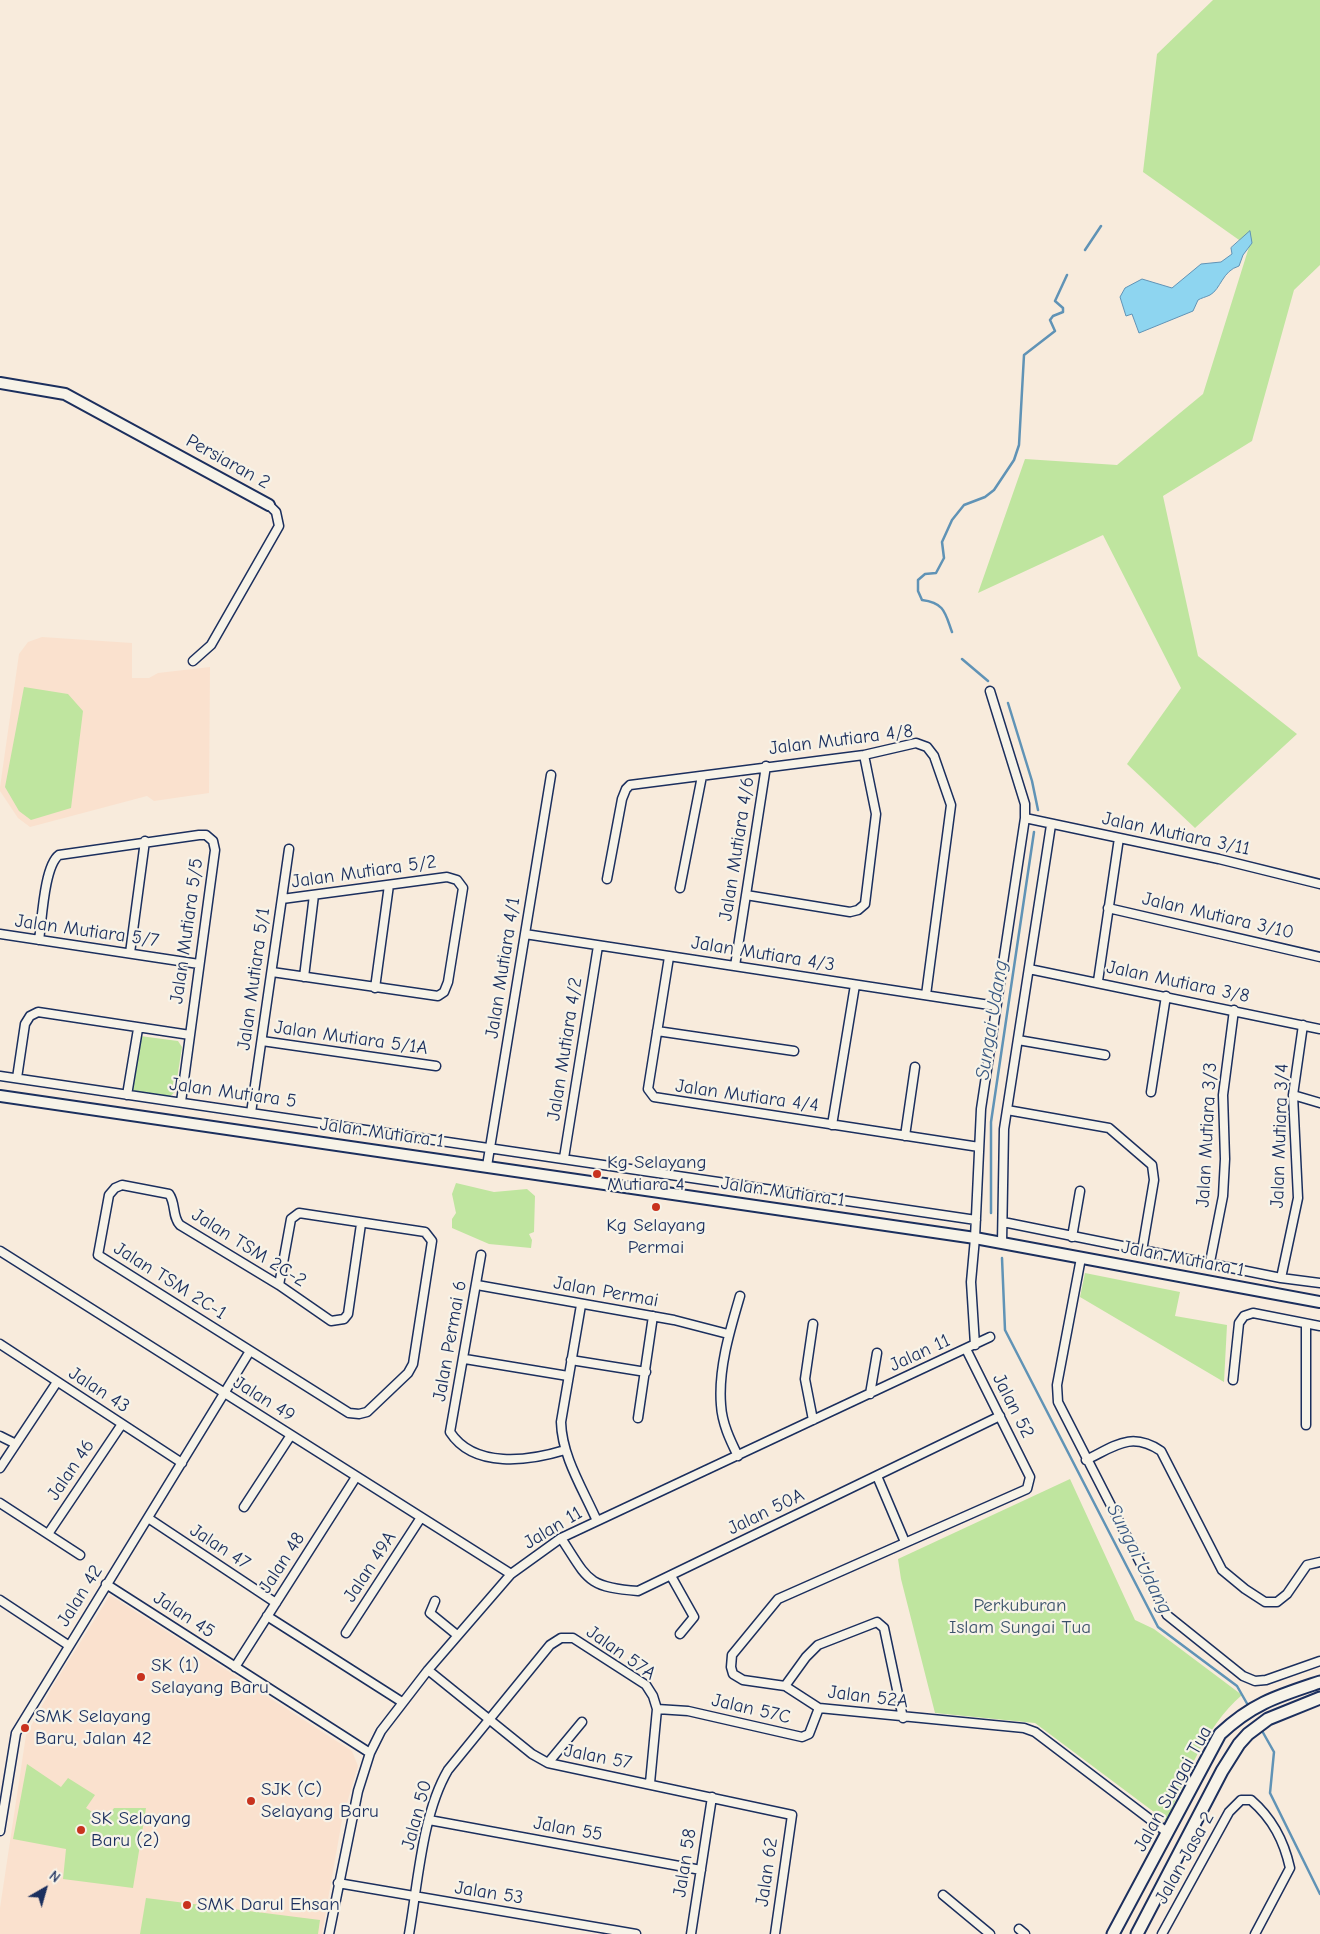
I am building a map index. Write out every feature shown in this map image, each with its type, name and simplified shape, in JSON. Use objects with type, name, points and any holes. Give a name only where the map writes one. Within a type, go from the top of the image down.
[{"type":"main road","name":"Jalan Sungai Tua","points":[[1113,1934],[1220,1734],[1255,1706],[1320,1682]]},
{"type":"main road","name":"Jalan Sungai Tua","points":[[1137,1934],[1222,1771],[1248,1734],[1268,1719],[1320,1698]]},
{"type":"street","name":"Persiaran 2","points":[[0,383],[65,394],[270,505],[276,512],[279,526],[212,644],[193,661]]},
{"type":"street","points":[[975,1345],[971,1282],[976,1238],[981,1109],[1025,818],[1025,804],[990,691]]},
{"type":"street","name":"Jalan Mutiara 4/8","points":[[607,879],[626,789],[630,785],[766,766],[864,755],[916,743],[927,746],[934,756],[951,806],[926,996]]},
{"type":"street","points":[[746,895],[850,912],[858,910],[864,904],[876,814],[864,755]]},
{"type":"street","name":"Jalan Mutiara 4/6","points":[[735,966],[766,766]]},
{"type":"street","name":"Jalan Mutiara 4/1","points":[[487,1166],[551,775]]},
{"type":"street","points":[[680,888],[702,776]]},
{"type":"street","name":"Jalan Mutiara 3/11","points":[[1025,818],[1219,859],[1320,884]]},
{"type":"street","points":[[1002,1243],[1004,1129],[1051,824]]},
{"type":"street","name":"Jalan Mutiara 5/5","points":[[39,940],[53,861],[61,855],[206,835],[215,844],[181,1102]]},
{"type":"street","points":[[1098,981],[1119,838]]},
{"type":"street","points":[[130,953],[145,842]]},
{"type":"street","name":"Jalan Mutiara 5/1","points":[[251,1113],[289,849]]},
{"type":"street","name":"Jalan Mutiara 5/2","points":[[272,972],[436,997],[444,992],[448,982],[463,888],[457,880],[448,877],[282,899]]},
{"type":"street","points":[[375,988],[389,884]]},
{"type":"street","points":[[304,977],[314,895]]},
{"type":"street","name":"Jalan Mutiara 3/10","points":[[1108,908],[1320,957]]},
{"type":"street","name":"Jalan Mutiara 5/7","points":[[0,934],[199,964]]},
{"type":"street","name":"Jalan Mutiara 4/3","points":[[524,934],[996,1006]]},
{"type":"street","name":"Jalan Mutiara 4/2","points":[[564,1158],[598,946]]},
{"type":"street","name":"Jalan Mutiara 4/4","points":[[669,957],[648,1089],[654,1097],[979,1147]]},
{"type":"street","name":"Jalan Mutiara 3/8","points":[[1029,968],[1320,1029]]},
{"type":"street","points":[[832,1125],[855,985]]},
{"type":"street","points":[[1152,1092],[1166,996]]},
{"type":"street","name":"Jalan Mutiara 3/3","points":[[1210,1262],[1223,1196],[1225,1159],[1223,1095],[1234,1010]]},
{"type":"street","points":[[17,1078],[25,1024],[30,1016],[38,1012],[138,1029],[190,1035]]},
{"type":"street","name":"Jalan Mutiara 3/4","points":[[1281,1278],[1298,1198],[1294,1095],[1303,1025]]},
{"type":"street","points":[[127,1095],[138,1029]]},
{"type":"street","points":[[657,1031],[794,1051]]},
{"type":"street","points":[[1018,1040],[1105,1055]]},
{"type":"street","name":"Jalan Mutiara 5/1A","points":[[262,1041],[436,1066]]},
{"type":"street","points":[[905,1136],[915,1067]]},
{"type":"street","name":"Jalan Mutiara 5","points":[[0,1076],[490,1146],[976,1220]]},
{"type":"street","points":[[1294,1095],[1320,1103]]},
{"type":"street","name":"Jalan Mutiara 1","points":[[0,1096],[976,1238],[1320,1302]]},
{"type":"street","points":[[1007,1110],[1109,1128],[1152,1165],[1154,1180],[1142,1250]]},
{"type":"street","name":"Jalan TSM 2C-2","points":[[108,1195],[122,1185],[169,1194],[172,1198],[176,1221],[180,1225],[331,1320],[344,1319],[348,1314],[361,1224]]},
{"type":"street","points":[[1072,1237],[1080,1191]]},
{"type":"street","name":"Jalan TSM 2C-1","points":[[108,1195],[98,1255],[349,1413],[360,1414],[367,1412],[402,1381],[413,1364],[432,1241],[425,1232],[361,1224],[299,1213],[291,1219],[278,1285]]},
{"type":"street","points":[[1002,1222],[1072,1237],[1210,1262],[1281,1278],[1320,1283]]},
{"type":"street","name":"Jalan 49","points":[[0,1251],[420,1519],[511,1574]]},
{"type":"street","name":"Jalan Permai 6","points":[[481,1255],[465,1358],[450,1432],[461,1446],[486,1456],[512,1460],[540,1458],[565,1450]]},
{"type":"street","points":[[1081,1258],[1057,1384],[1058,1402],[1167,1615],[1243,1676],[1255,1681],[1266,1680],[1320,1661]]},
{"type":"street","name":"Jalan Permai","points":[[477,1285],[653,1316],[728,1334]]},
{"type":"street","points":[[738,1456],[727,1434],[721,1405],[728,1334],[740,1296]]},
{"type":"street","points":[[581,1304],[561,1422],[565,1450],[597,1521]]},
{"type":"street","points":[[1233,1380],[1239,1323],[1244,1316],[1253,1312],[1320,1326]]},
{"type":"street","points":[[638,1418],[653,1316]]},
{"type":"street","points":[[813,1420],[805,1379],[814,1324]]},
{"type":"street","points":[[1306,1324],[1306,1425]]},
{"type":"street","name":"Jalan 11","points":[[329,1934],[358,1791],[370,1753],[381,1731],[428,1670],[511,1574],[561,1538],[990,1337]]},
{"type":"street","name":"Jalan 43","points":[[0,1344],[182,1463]]},
{"type":"street","name":"Jalan 52","points":[[966,1349],[1030,1477]]},
{"type":"street","points":[[223,1392],[250,1351]]},
{"type":"street","points":[[870,1394],[877,1353]]},
{"type":"street","points":[[465,1358],[568,1376]]},
{"type":"street","points":[[571,1360],[646,1372]]},
{"type":"street","points":[[0,1468],[57,1382]]},
{"type":"street","name":"Jalan 42","points":[[0,1831],[2,1800],[16,1733],[68,1645],[182,1463],[223,1392]]},
{"type":"street","name":"Jalan 50A","points":[[561,1538],[589,1579],[610,1589],[638,1591],[1000,1416]]},
{"type":"street","name":"Jalan 46","points":[[48,1534],[122,1424]]},
{"type":"street","points":[[244,1507],[291,1435]]},
{"type":"street","points":[[0,1436],[16,1444]]},
{"type":"street","points":[[1086,1460],[1122,1442],[1136,1440],[1149,1443],[1161,1451],[1222,1570],[1265,1602],[1277,1602],[1287,1594],[1307,1565],[1320,1562]]},
{"type":"street","points":[[878,1476],[905,1542]]},
{"type":"street","name":"Jalan 48","points":[[235,1667],[356,1477]]},
{"type":"street","name":"Jalan 52A","points":[[1030,1477],[1027,1489],[778,1599],[732,1655],[731,1667],[733,1674],[743,1680],[785,1686],[819,1708],[903,1718],[1024,1728],[1035,1732],[1168,1833]]},
{"type":"street","points":[[0,1504],[80,1555]]},
{"type":"street","name":"Jalan 47","points":[[148,1518],[276,1603]]},
{"type":"street","name":"Jalan 49A","points":[[346,1632],[420,1519]]},
{"type":"street","points":[[671,1576],[694,1617],[680,1634]]},
{"type":"street","name":"Jalan 45","points":[[106,1584],[370,1753]]},
{"type":"street","points":[[0,1600],[68,1645]]},
{"type":"street","points":[[435,1601],[430,1613],[457,1635]]},
{"type":"street","points":[[267,1616],[402,1702]]},
{"type":"street","points":[[785,1686],[818,1645],[877,1622],[884,1628],[903,1718]]},
{"type":"street","name":"Jalan 57A","points":[[489,1719],[550,1645],[562,1638],[573,1638],[646,1685],[656,1709],[650,1783]]},
{"type":"street","name":"Jalan 57","points":[[428,1670],[532,1754],[548,1763],[650,1783],[792,1815]]},
{"type":"street","name":"Jalan 57C","points":[[656,1709],[688,1711],[802,1737],[809,1734],[819,1708]]},
{"type":"street","name":"Jalan 50","points":[[409,1934],[429,1820],[439,1786],[443,1778],[489,1719]]},
{"type":"street","points":[[548,1763],[582,1722]]},
{"type":"street","name":"Jalan 58","points":[[691,1934],[712,1797]]},
{"type":"street","name":"Jalan Jasa 2","points":[[1162,1934],[1229,1812],[1241,1800],[1251,1800],[1266,1813],[1285,1846],[1290,1868],[1255,1934]]},
{"type":"street","name":"Jalan 62","points":[[775,1934],[792,1815]]},
{"type":"street","name":"Jalan 55","points":[[429,1820],[701,1870]]},
{"type":"street","name":"Jalan 53","points":[[338,1883],[587,1930],[636,1934]]},
{"type":"street","points":[[943,1895],[990,1934]]},
{"type":"shaded area","points":[[42,637],[132,643],[132,678],[149,678],[158,673],[210,667],[209,793],[154,801],[147,796],[30,827],[18,818],[0,791],[0,787],[19,654],[28,642]]},
{"type":"shaded area","points":[[110,1595],[352,1751],[358,1766],[342,1820],[322,1934],[0,1934],[0,1908],[26,1735],[54,1684]]},
{"type":"green space","points":[[1213,0],[1320,0],[1320,265],[1294,290],[1252,441],[1163,496],[1198,656],[1297,734],[1195,828],[1127,764],[1181,688],[1103,535],[978,593],[1025,459],[1117,465],[1203,394],[1249,247],[1143,172],[1157,54]]},
{"type":"green space","points":[[24,687],[68,694],[83,711],[71,808],[31,820],[19,811],[5,787]]},
{"type":"green space","points":[[140,1036],[178,1041],[182,1047],[175,1092],[169,1097],[132,1091]]},
{"type":"green space","points":[[456,1183],[494,1192],[527,1189],[535,1196],[534,1232],[529,1234],[532,1240],[531,1248],[489,1244],[452,1228],[452,1219],[456,1213],[452,1194]]},
{"type":"green space","points":[[1085,1273],[1180,1292],[1175,1316],[1227,1325],[1224,1382],[1080,1297]]},
{"type":"green space","name":"Perkuburan Islam Sungai Tua","points":[[1070,1479],[1135,1620],[1154,1629],[1242,1695],[1217,1722],[1207,1738],[1189,1770],[1166,1821],[1035,1723],[935,1713],[901,1579],[898,1559]]},
{"type":"green space","points":[[27,1764],[61,1787],[68,1778],[95,1795],[86,1808],[105,1820],[114,1808],[146,1808],[133,1888],[63,1879],[66,1849],[13,1839]]},
{"type":"green space","name":"SMK Darul Ehsan","points":[[146,1898],[320,1920],[318,1934],[140,1934]]},
{"type":"water","points":[[1250,231],[1252,243],[1243,255],[1239,266],[1233,268],[1225,276],[1214,292],[1198,300],[1193,311],[1139,333],[1132,314],[1126,316],[1120,297],[1125,288],[1142,279],[1172,288],[1201,264],[1221,262],[1232,254],[1231,248]]},
{"type":"waterway","points":[[1085,250],[1101,226]]},
{"type":"waterway","name":"Sungai Udang","points":[[952,632],[940,606],[930,601],[922,600],[918,591],[918,580],[925,574],[936,573],[944,558],[942,542],[952,520],[964,505],[985,497],[994,490],[1014,460],[1019,445],[1024,355],[1055,331],[1050,320],[1053,316],[1063,312],[1063,308],[1055,301],[1067,275]]},
{"type":"waterway","name":"Sungai Udang","points":[[962,659],[988,681]]},
{"type":"waterway","name":"Sungai Udang","points":[[1008,703],[1032,781],[1038,810]]},
{"type":"waterway","name":"Sungai Udang","points":[[991,1213],[991,1122],[1034,832]]},
{"type":"waterway","name":"Sungai Udang","points":[[1002,1258],[1005,1330],[1158,1627],[1237,1686],[1249,1707]]},
{"type":"waterway","name":"Sungai Udang","points":[[1261,1729],[1274,1752],[1270,1793],[1320,1894]]},
{"type":"place","name":"Kg Selayang Mutiara 4","points":[[597,1174]]},
{"type":"place","name":"Kg Selayang Permai","points":[[656,1207]]},
{"type":"place","name":"SK (1) Selayang Baru","points":[[141,1677]]},
{"type":"place","name":"SMK Selayang Baru, Jalan 42","points":[[25,1728]]},
{"type":"place","name":"SJK (C) Selayang Baru","points":[[251,1801]]},
{"type":"place","name":"SK Selayang Baru (2)","points":[[81,1830]]},
{"type":"place","name":"SMK Darul Ehsan","points":[[187,1905]]}]
